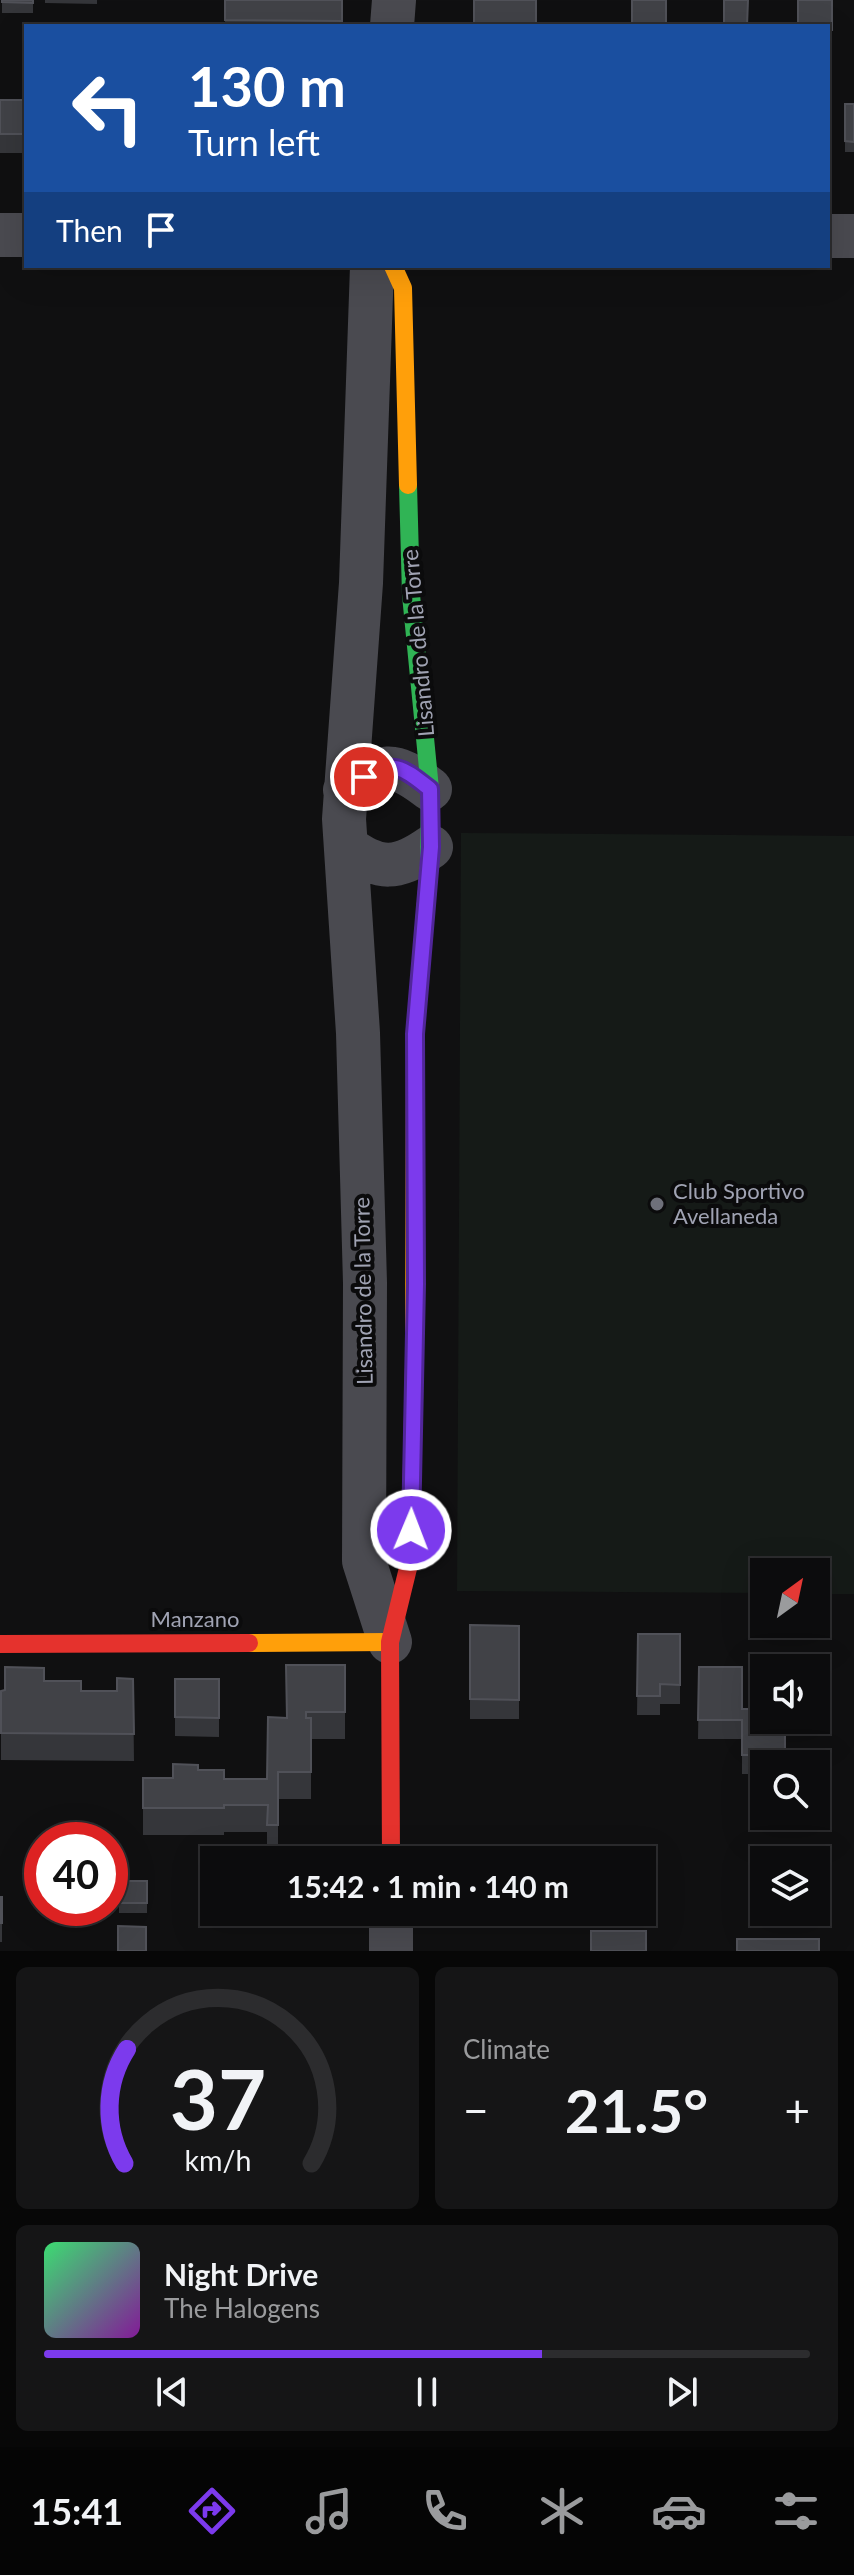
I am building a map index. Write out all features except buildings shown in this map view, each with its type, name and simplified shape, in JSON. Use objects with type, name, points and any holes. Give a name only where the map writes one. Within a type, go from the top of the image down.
[{"type":"street","points":[[392,24],[394,0]]},
{"type":"street","points":[[0,235],[24,235]]},
{"type":"street","points":[[830,236],[854,236]]},
{"type":"street","name":"Lisandro de la Torre","points":[[372,268],[361,583],[345,790],[358,1033],[365,1283],[364,1561],[390,1642]]},
{"type":"street","name":"Lisandro de la Torre","points":[[391,1846],[390,1642],[410,1560],[416,1284],[415,1034],[431,847],[430,789],[411,595],[403,288],[394,268]]},
{"type":"street","points":[[345,790],[381,767],[397,768],[430,789]]},
{"type":"street","points":[[347,847],[366,861],[384,865],[400,864],[431,847]]},
{"type":"street","points":[[358,1033],[415,1034]]},
{"type":"street","points":[[365,1283],[416,1284]]},
{"type":"street","name":"Manzano","points":[[0,1644],[390,1642]]},
{"type":"street","points":[[391,1926],[391,1951]]},
{"type":"shaded area","name":"Club Sportivo Avellaneda","points":[[461,833],[854,836],[854,1594],[830,1594],[830,1558],[750,1558],[750,1593],[457,1591]]},
{"type":"traffic: fast","points":[[408,485],[411,595],[430,789],[429,866]]},
{"type":"traffic: slow","points":[[394,268],[403,288],[408,485]]},
{"type":"traffic: slow","points":[[414,1367],[415,1034],[429,866]]},
{"type":"traffic: slow","points":[[249,1643],[390,1642]]},
{"type":"traffic: jam","points":[[391,1846],[390,1642],[410,1560],[414,1367]]},
{"type":"traffic: jam","points":[[0,1644],[249,1643]]},
{"type":"place","name":"Club Sportivo Avellaneda","points":[[657,1204]]},
{"type":"route","points":[[364,777],[381,767],[397,768],[430,789],[431,847],[415,1034],[416,1284],[411,1530]]}]
